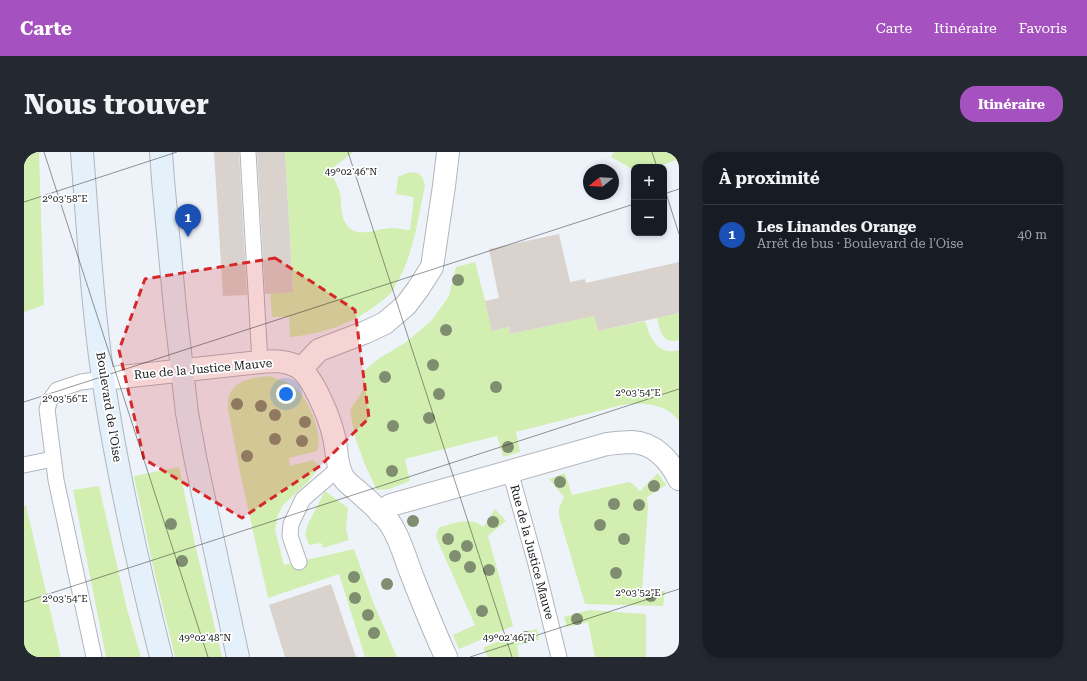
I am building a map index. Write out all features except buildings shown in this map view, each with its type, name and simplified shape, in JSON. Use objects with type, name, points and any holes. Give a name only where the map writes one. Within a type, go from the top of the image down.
[{"type":"main road","name":"Boulevard de l'Oise","points":[[82,152],[94,308],[103,379],[131,532],[161,657]]},
{"type":"main road","points":[[161,152],[169,245],[187,413],[238,657]]},
{"type":"street","points":[[446,657],[397,536],[391,525],[342,477],[330,422],[323,404],[301,368],[319,350],[385,323],[406,305],[418,289],[432,267],[448,152]]},
{"type":"street","name":"Rue de la Justice Mauve","points":[[103,379],[275,361],[287,362],[301,368]]},
{"type":"street","name":"Rue de la Justice Mauve","points":[[380,513],[391,505],[607,444],[633,442],[646,444],[664,457],[675,471],[679,479]]},
{"type":"lane","points":[[248,152],[260,362]]},
{"type":"lane","points":[[94,657],[56,480],[47,409],[50,400],[57,390],[81,382],[103,379]]},
{"type":"lane","points":[[24,465],[53,459]]},
{"type":"lane","points":[[298,562],[290,536],[291,524],[303,499],[339,468]]},
{"type":"lane","name":"Rue de la Justice Mauve","points":[[510,471],[536,564],[559,657]]},
{"type":"highlighted area","points":[[275,258],[355,310],[369,418],[320,466],[242,518],[144,459],[119,350],[145,279]]},
{"type":"green space","points":[[24,152],[39,152],[44,305],[24,312]]},
{"type":"green space","points":[[285,152],[353,152],[331,170],[340,193],[344,220],[350,229],[355,231],[367,232],[386,228],[410,230],[414,197],[396,194],[398,177],[407,173],[415,172],[421,176],[425,185],[411,249],[402,273],[391,293],[368,311],[336,327],[302,336],[290,337],[289,317],[272,317],[270,293],[293,291]]},
{"type":"green space","points":[[614,152],[678,152],[679,159],[665,164],[631,164],[631,168],[611,157]]},
{"type":"green space","points":[[475,262],[493,331],[509,327],[511,334],[577,319],[592,307],[598,331],[645,321],[649,334],[660,348],[672,351],[679,350],[679,420],[668,411],[656,406],[639,404],[622,405],[516,432],[520,452],[503,457],[497,436],[405,459],[410,481],[389,489],[377,490],[365,465],[355,437],[350,410],[362,392],[364,371],[378,359],[405,343],[432,320],[449,296],[456,267]]},
{"type":"green space","points":[[679,313],[679,340],[669,340],[665,338],[661,332],[657,318]]},
{"type":"green space","points":[[268,376],[283,380],[301,393],[314,418],[317,427],[319,444],[317,451],[289,458],[290,466],[313,460],[317,464],[316,471],[308,482],[283,505],[278,515],[275,530],[284,565],[354,549],[373,602],[397,657],[365,657],[339,574],[268,598],[241,477],[228,409],[228,401],[232,390],[239,383],[248,379]]},
{"type":"green space","points":[[179,467],[195,544],[222,657],[175,657],[153,566],[134,476]]},
{"type":"green space","points":[[565,473],[572,495],[629,482],[640,491],[658,473],[666,485],[647,497],[648,508],[642,590],[665,591],[663,606],[585,604],[559,516],[559,508],[564,497],[549,479]]},
{"type":"green space","points":[[99,486],[127,609],[141,657],[106,657],[73,490]]},
{"type":"green space","points":[[325,491],[348,508],[346,529],[349,540],[323,548],[321,543],[309,545],[305,534],[308,524]]},
{"type":"green space","points":[[26,505],[61,657],[24,657],[24,506]]},
{"type":"green space","points":[[495,509],[506,521],[488,536],[513,626],[459,649],[453,635],[475,625],[436,536],[440,527],[456,523],[468,521],[479,524],[483,527]]},
{"type":"green space","points":[[589,610],[646,614],[646,657],[595,657],[588,622],[567,627],[564,617]]},
{"type":"green space","points":[[537,629],[539,640],[517,645],[519,657],[488,657],[483,648],[514,634]]},
{"type":"place","name":"Les Linandes Orange","points":[[188,237]]}]
